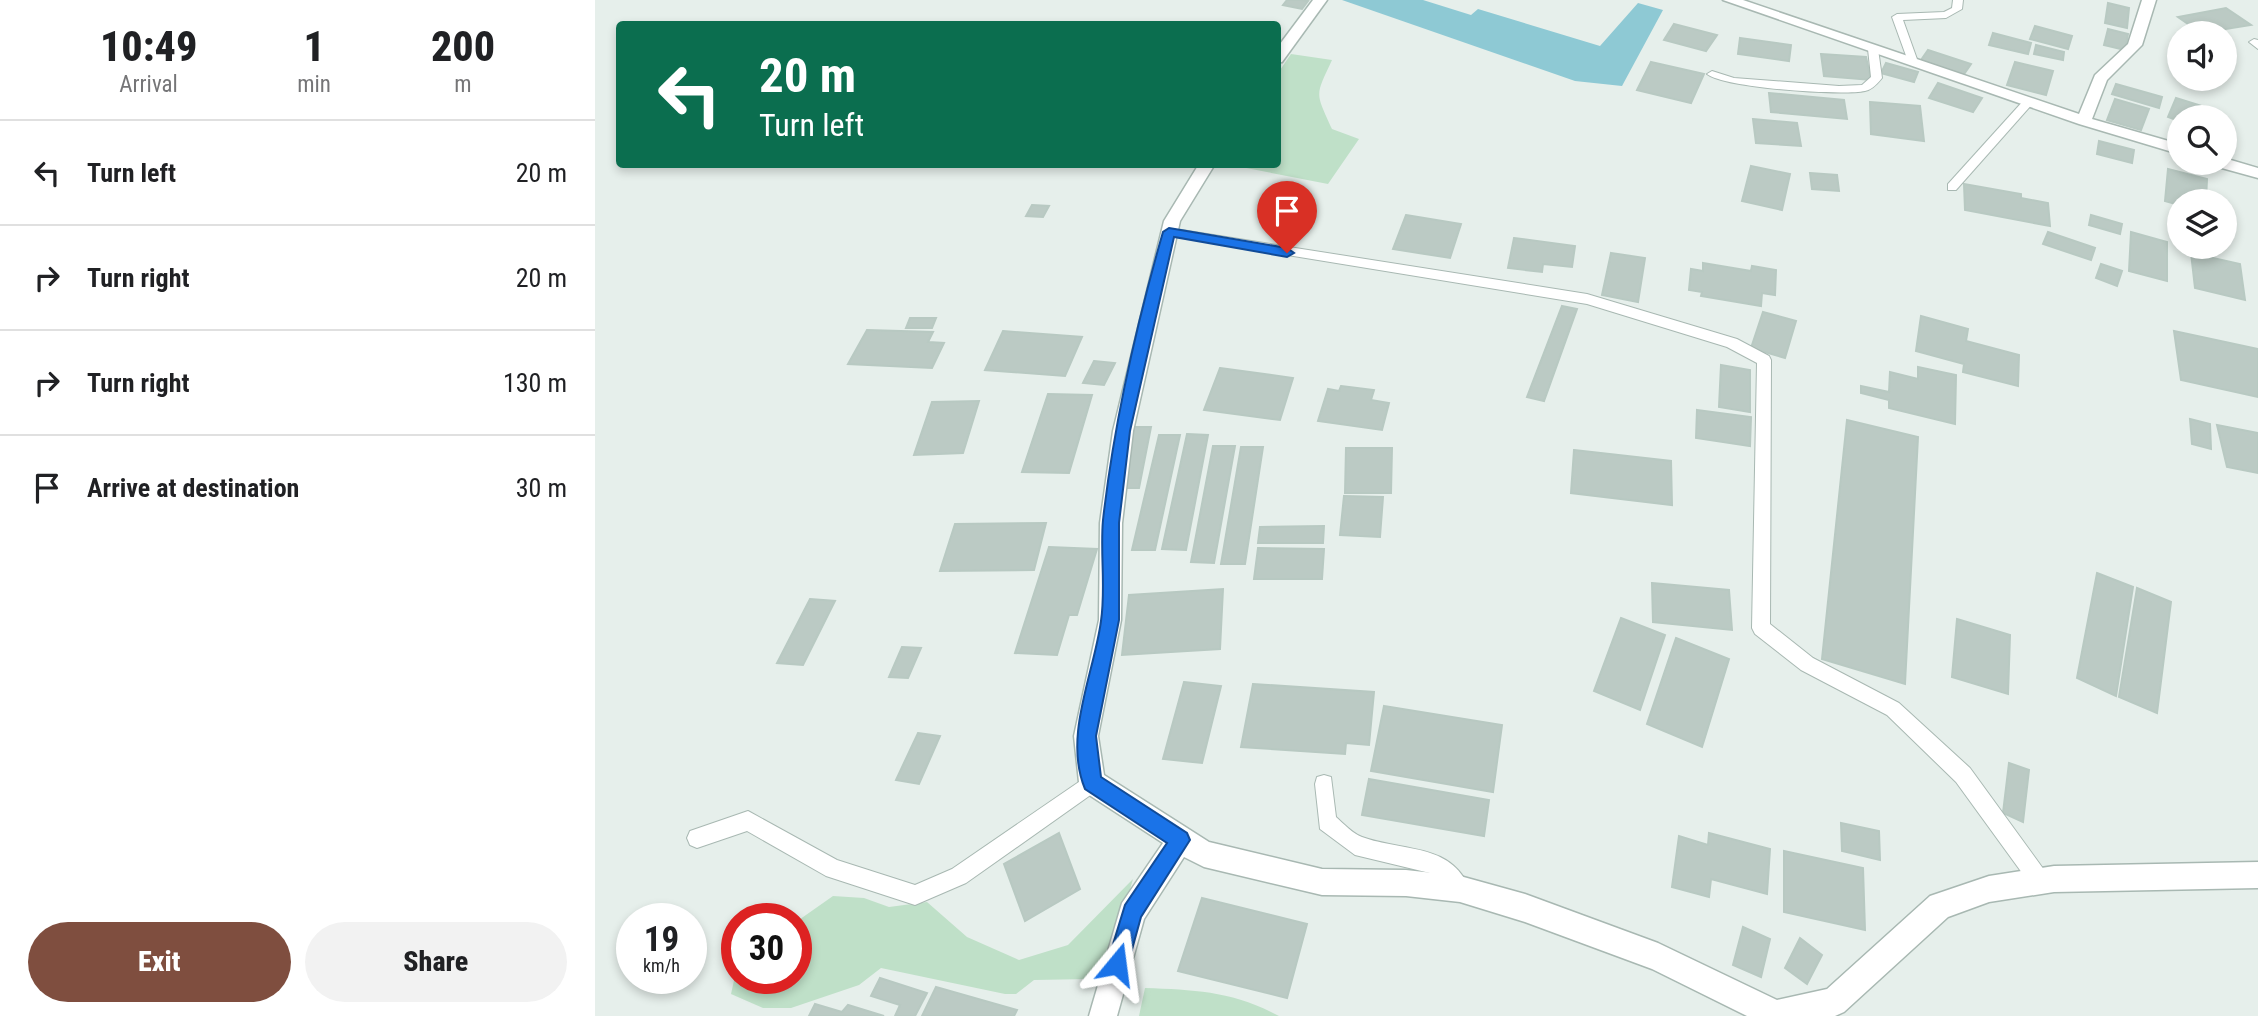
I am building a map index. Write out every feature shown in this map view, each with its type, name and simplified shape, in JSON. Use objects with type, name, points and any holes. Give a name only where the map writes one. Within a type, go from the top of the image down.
[{"type":"street","points":[[1281,53],[1319,0]]},
{"type":"street","points":[[1730,0],[2084,121],[2167,145]]},
{"type":"street","points":[[2084,121],[2100,78],[2135,45],[2149,0]]},
{"type":"street","points":[[2237,167],[2258,173]]},
{"type":"street","points":[[1205,168],[1172,221],[1123,431],[1111,523],[1110,620],[1086,736],[1092,782],[1204,854],[1322,882],[1406,883],[1460,889],[1525,908],[1658,957],[1776,1016],[1834,1002],[1940,906],[1989,888],[2040,881],[2258,875]]},
{"type":"street","points":[[1103,1016],[1132,913],[1180,840]]},
{"type":"lane","points":[[1913,62],[1897,17],[1946,15],[1957,9],[1958,0]]},
{"type":"lane","points":[[1712,74],[1733,82],[1839,89],[1865,88],[1877,78],[1873,49]]},
{"type":"lane","points":[[1952,187],[2028,102]]},
{"type":"lane","points":[[1169,232],[1587,299],[1732,343],[1764,360],[1761,628],[1807,664],[1893,709],[1963,775],[2040,881]]},
{"type":"lane","points":[[697,838],[748,821],[833,869],[915,895],[959,876],[1092,782]]},
{"type":"lane","points":[[1324,784],[1327,822],[1355,845],[1440,864],[1460,889]]},
{"type":"green space","points":[[1291,54],[1332,60],[1320,88],[1322,107],[1332,129],[1359,139],[1328,184],[1246,168],[1281,168],[1281,69]]},
{"type":"green space","points":[[1133,879],[1116,931],[1090,979],[1034,980],[1016,994],[1005,994],[881,968],[859,985],[791,1008],[763,1008],[731,994],[812,994],[812,911],[833,896],[864,898],[889,907],[927,902],[967,937],[1019,960],[1068,945]]},
{"type":"green space","points":[[1145,988],[1213,993],[1245,1001],[1279,1016],[1139,1016]]},
{"type":"water","points":[[1342,0],[1423,0],[1471,15],[1478,9],[1600,46],[1638,3],[1663,10],[1622,86],[1575,81]]},
{"type":"building","points":[[1287,0],[1308,1],[1302,9],[1283,5]]},
{"type":"building","points":[[2108,3],[2129,8],[2127,28],[2105,23]]},
{"type":"building","points":[[2226,8],[2251,25],[2237,27],[2237,21],[2184,21],[2178,17]]},
{"type":"building","points":[[1674,24],[1717,35],[1706,51],[1664,40]]},
{"type":"building","points":[[2035,26],[2072,36],[2068,49],[2030,39]]},
{"type":"building","points":[[2108,29],[2128,34],[2125,50],[2104,45]]},
{"type":"building","points":[[1993,33],[2031,43],[2028,54],[1989,45]]},
{"type":"building","points":[[1740,38],[1791,45],[1789,61],[1738,54]]},
{"type":"building","points":[[2036,45],[2064,52],[2063,60],[2034,54]]},
{"type":"building","points":[[1928,50],[1971,64],[1962,77],[1919,63]]},
{"type":"building","points":[[1821,54],[1866,57],[1871,80],[1824,76]]},
{"type":"building","points":[[1651,62],[1704,74],[1691,103],[1637,90]]},
{"type":"building","points":[[2015,62],[2053,71],[2046,95],[2007,85]]},
{"type":"building","points":[[1886,63],[1918,72],[1914,82],[1881,73]]},
{"type":"building","points":[[1938,83],[1982,98],[1973,112],[1929,98]]},
{"type":"building","points":[[2116,84],[2162,97],[2159,108],[2112,94]]},
{"type":"building","points":[[1769,93],[1844,100],[1847,119],[1771,112]]},
{"type":"building","points":[[2176,98],[2198,105],[2173,105]]},
{"type":"building","points":[[2115,99],[2149,109],[2141,130],[2107,120]]},
{"type":"building","points":[[1870,102],[1920,106],[1924,141],[1871,134]]},
{"type":"building","points":[[1753,119],[1797,123],[1801,146],[1756,143]]},
{"type":"building","points":[[2099,141],[2134,150],[2132,163],[2097,154]]},
{"type":"building","points":[[1751,166],[1790,174],[1782,210],[1742,201]]},
{"type":"building","points":[[1810,173],[1837,175],[1839,191],[1812,189]]},
{"type":"building","points":[[2167,175],[2191,175],[2207,179],[2207,189],[2167,189],[2165,201]]},
{"type":"building","points":[[1964,184],[2021,194],[2021,198],[2048,203],[2050,226],[1965,210]]},
{"type":"building","points":[[1032,205],[1049,206],[1043,217],[1026,216]]},
{"type":"building","points":[[1406,215],[1461,224],[1450,258],[1393,249]]},
{"type":"building","points":[[2091,215],[2122,224],[2120,234],[2089,225]]},
{"type":"building","points":[[2048,232],[2095,248],[2091,260],[2043,244]]},
{"type":"building","points":[[2131,232],[2167,242],[2167,281],[2129,271]]},
{"type":"building","points":[[1514,238],[1575,246],[1572,267],[1543,264],[1542,272],[1508,268]]},
{"type":"building","points":[[1611,253],[1645,258],[1638,302],[1602,295]]},
{"type":"building","points":[[2192,259],[2218,259],[2240,264],[2245,300],[2195,288]]},
{"type":"building","points":[[1703,263],[1751,271],[1752,266],[1776,270],[1775,295],[1762,293],[1761,306],[1701,296],[1702,292],[1689,290],[1691,269],[1703,271]]},
{"type":"building","points":[[2101,264],[2122,271],[2117,286],[2096,278]]},
{"type":"building","points":[[1562,306],[1577,309],[1544,401],[1527,397]]},
{"type":"building","points":[[1763,312],[1796,321],[1785,358],[1751,348]]},
{"type":"building","points":[[1921,316],[1968,329],[1966,341],[2019,355],[2018,386],[1963,372],[1964,364],[1916,351]]},
{"type":"building","points":[[910,318],[936,318],[932,328],[906,328]]},
{"type":"building","points":[[867,330],[933,332],[928,342],[944,343],[932,368],[848,364]]},
{"type":"building","points":[[1003,331],[1082,337],[1065,376],[985,370]]},
{"type":"building","points":[[2174,331],[2258,349],[2258,397],[2181,380]]},
{"type":"building","points":[[1094,361],[1115,363],[1104,385],[1083,383]]},
{"type":"building","points":[[1721,365],[1750,370],[1750,412],[1719,407]]},
{"type":"building","points":[[1918,367],[1956,375],[1955,424],[1889,408],[1889,400],[1861,393],[1861,386],[1889,392],[1890,372],[1918,379]]},
{"type":"building","points":[[1220,368],[1293,378],[1280,420],[1204,410]]},
{"type":"building","points":[[1341,386],[1374,390],[1371,400],[1389,403],[1382,430],[1318,421],[1328,389],[1339,391]]},
{"type":"building","points":[[1048,394],[1092,395],[1069,473],[1022,472]]},
{"type":"building","points":[[979,401],[963,453],[914,455],[932,402]]},
{"type":"building","points":[[1697,410],[1751,417],[1750,446],[1696,438]]},
{"type":"building","points":[[2190,419],[2210,424],[2211,449],[2192,444]]},
{"type":"building","points":[[1847,420],[1918,437],[1905,684],[1822,659]]},
{"type":"building","points":[[2217,425],[2258,433],[2258,473],[2227,467]]},
{"type":"building","points":[[1133,427],[1151,427],[1139,488],[1120,488]]},
{"type":"building","points":[[1187,434],[1208,435],[1186,550],[1162,549]]},
{"type":"building","points":[[1159,435],[1180,435],[1155,550],[1132,550]]},
{"type":"building","points":[[1213,446],[1235,446],[1214,563],[1191,562]]},
{"type":"building","points":[[1241,447],[1263,447],[1245,564],[1221,564]]},
{"type":"building","points":[[1346,448],[1392,448],[1391,493],[1345,493]]},
{"type":"building","points":[[1574,450],[1671,461],[1672,505],[1571,493]]},
{"type":"building","points":[[1344,496],[1383,497],[1380,537],[1340,535]]},
{"type":"building","points":[[1046,523],[1034,570],[940,571],[955,524]]},
{"type":"building","points":[[1324,526],[1323,543],[1258,543],[1260,527]]},
{"type":"building","points":[[1049,547],[1097,549],[1077,615],[1069,615],[1057,655],[1015,653]]},
{"type":"building","points":[[1258,548],[1324,549],[1322,579],[1254,579]]},
{"type":"building","points":[[2097,573],[2133,587],[2116,696],[2077,678]]},
{"type":"building","points":[[1652,583],[1729,590],[1732,630],[1653,622]]},
{"type":"building","points":[[2137,588],[2171,602],[2157,713],[2119,697]]},
{"type":"building","points":[[1223,589],[1220,649],[1122,655],[1129,595]]},
{"type":"building","points":[[810,599],[835,601],[803,665],[777,663]]},
{"type":"building","points":[[1621,618],[1665,635],[1640,710],[1594,691]]},
{"type":"building","points":[[1957,619],[2010,635],[2008,694],[1952,677]]},
{"type":"building","points":[[1676,638],[1729,659],[1702,747],[1647,724]]},
{"type":"building","points":[[902,647],[921,648],[908,678],[889,677]]},
{"type":"building","points":[[1184,682],[1221,686],[1202,763],[1163,759]]},
{"type":"building","points":[[1253,684],[1374,692],[1369,745],[1346,743],[1345,754],[1241,747]]},
{"type":"building","points":[[1384,706],[1502,725],[1493,792],[1371,771]]},
{"type":"building","points":[[918,733],[940,736],[919,784],[896,780]]},
{"type":"building","points":[[2009,763],[2029,770],[2023,822],[2003,813]]},
{"type":"building","points":[[1369,779],[1489,800],[1484,836],[1362,815]]},
{"type":"building","points":[[1841,823],[1879,831],[1880,860],[1842,851]]},
{"type":"building","points":[[1059,833],[1080,889],[1025,921],[1004,864]]},
{"type":"building","points":[[1709,833],[1770,849],[1767,894],[1711,879],[1709,897],[1672,887],[1679,836],[1708,845]]},
{"type":"building","points":[[1784,851],[1863,868],[1865,930],[1784,912]]},
{"type":"building","points":[[1202,898],[1307,924],[1287,998],[1178,971]]},
{"type":"building","points":[[1743,927],[1770,939],[1761,977],[1733,965]]},
{"type":"building","points":[[1800,938],[1822,955],[1807,984],[1785,968]]},
{"type":"building","points":[[880,978],[927,993],[915,1016],[895,1016],[900,1005],[871,996]]},
{"type":"building","points":[[936,987],[1017,1010],[1014,1016],[922,1016]]},
{"type":"building","points":[[815,1004],[842,1012],[848,1005],[884,1016],[809,1016]]},
{"type":"route","points":[[1117,964],[1132,913],[1180,840],[1092,782],[1086,736],[1110,620],[1111,523],[1123,431],[1156,282],[1169,232],[1287,253]]}]
